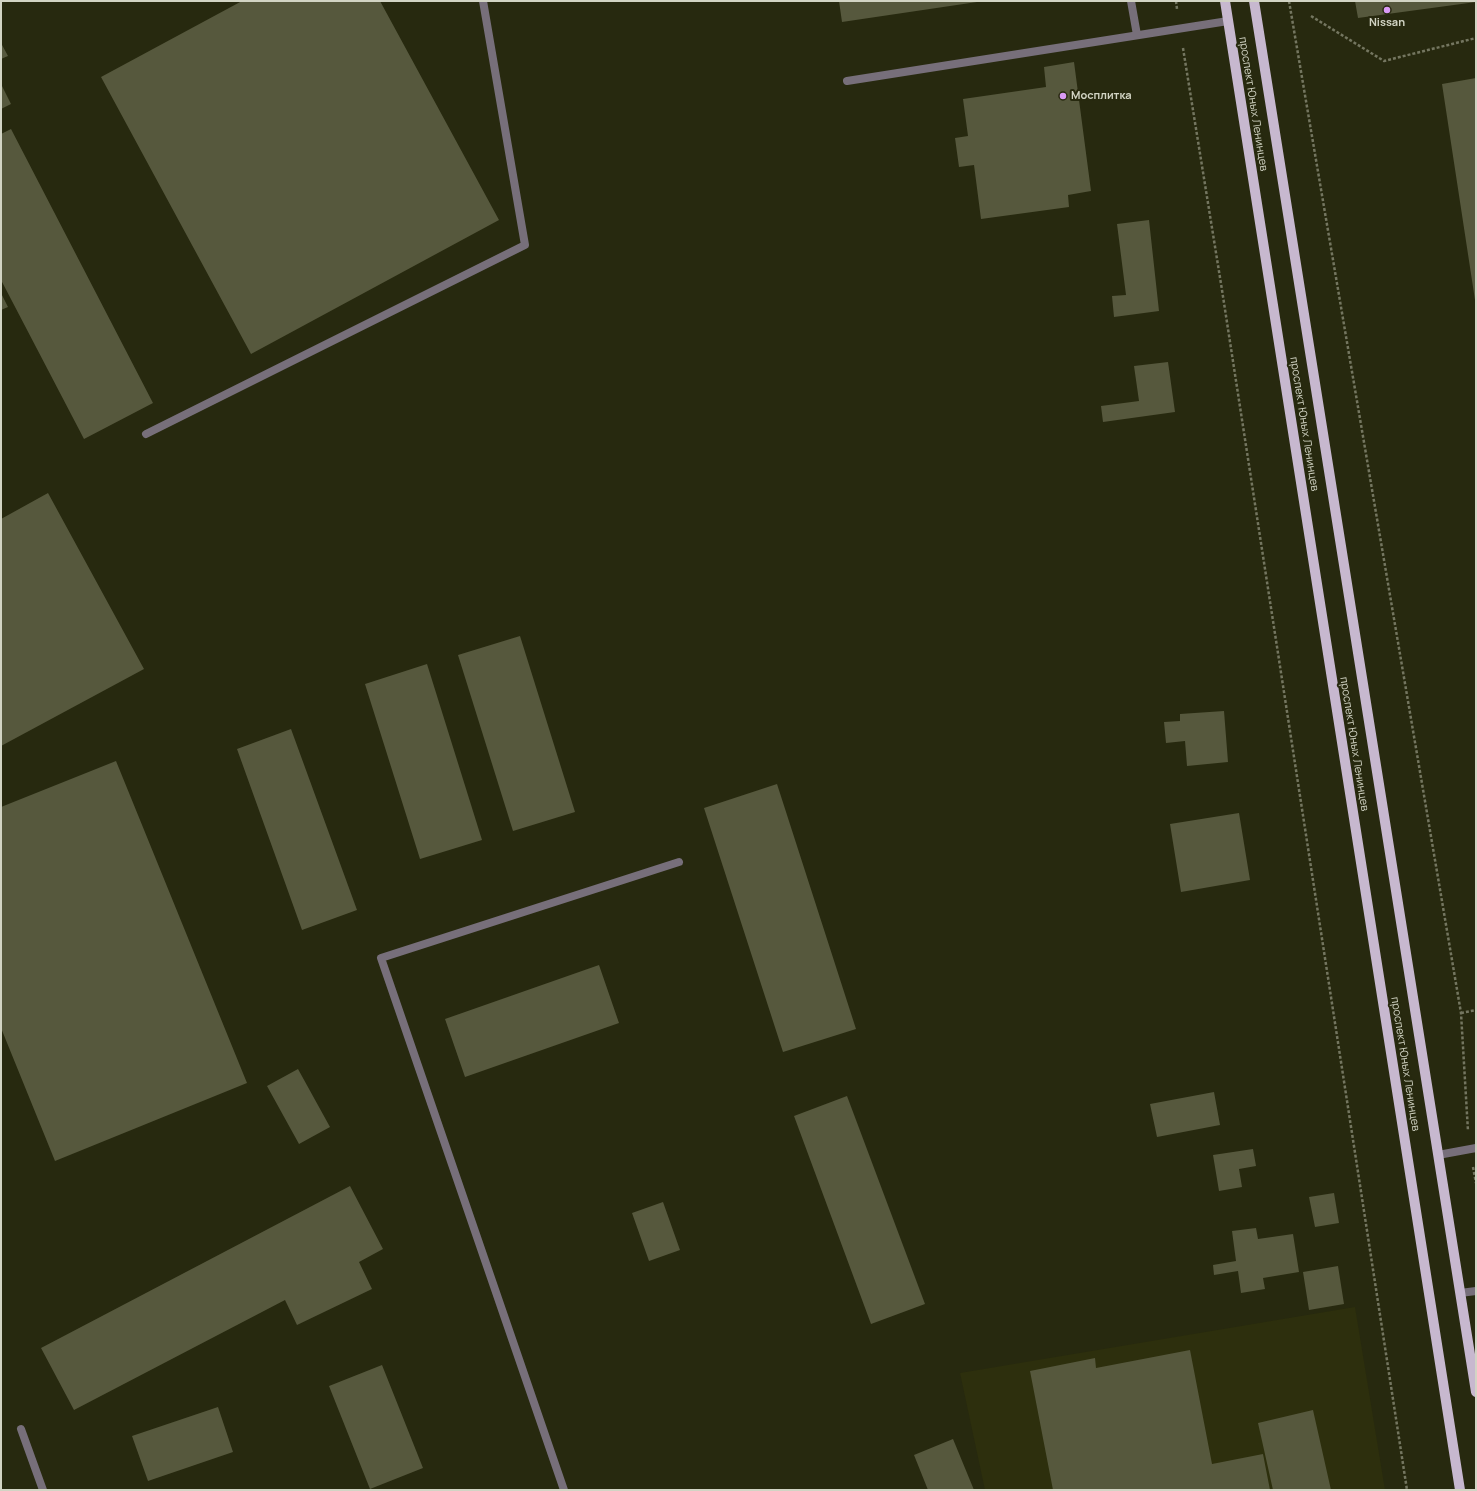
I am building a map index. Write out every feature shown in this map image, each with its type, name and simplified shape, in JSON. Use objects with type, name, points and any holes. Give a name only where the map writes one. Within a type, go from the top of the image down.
[{"type":"main road","name":"проспект Юных Ленинцев","points":[[1225,1],[1460,1490]]},
{"type":"main road","name":"проспект Юных Ленинцев","points":[[1254,1],[1476,1392]]},
{"type":"street","points":[[146,434],[525,245],[483,1]]},
{"type":"street","points":[[1131,1],[1137,35]]},
{"type":"street","points":[[847,81],[1228,21]]},
{"type":"street","points":[[564,1490],[381,958],[679,862]]},
{"type":"street","points":[[1438,1155],[1473,1148]]},
{"type":"street","points":[[1460,1294],[1476,1291]]},
{"type":"street","points":[[21,1430],[43,1490]]},
{"type":"path","points":[[1176,1],[1407,1490]]},
{"type":"path","points":[[1288,1],[1460,1013],[1476,1182]]},
{"type":"path","points":[[1311,16],[1384,61],[1476,38]]},
{"type":"path","points":[[1460,1013],[1476,1010]]},
{"type":"shaded area","points":[[1355,1307],[1385,1490],[985,1490],[960,1373]]},
{"type":"building","points":[[242,1],[380,1],[499,220],[251,354],[101,77]]},
{"type":"building","points":[[839,1],[977,1],[977,2],[842,22]]},
{"type":"building","name":"Nissan","points":[[1355,1],[1476,1],[1476,2],[1358,18]]},
{"type":"building","points":[[1,43],[8,56],[1,59]]},
{"type":"building","points":[[1074,62],[1091,191],[1068,195],[1069,207],[981,219],[974,165],[959,167],[955,138],[968,136],[963,99],[1046,87],[1044,67]]},
{"type":"building","points":[[1476,78],[1476,300],[1475,300],[1442,84]]},
{"type":"building","points":[[1,84],[11,104],[1,109]]},
{"type":"building","points":[[11,129],[153,403],[84,439],[1,280],[1,134]]},
{"type":"building","points":[[1149,220],[1159,311],[1114,317],[1112,296],[1126,295],[1117,224]]},
{"type":"building","points":[[1,293],[8,307],[1,310]]},
{"type":"building","points":[[1168,362],[1175,412],[1103,422],[1101,406],[1139,401],[1134,366]]},
{"type":"building","points":[[48,493],[144,669],[1,746],[1,519]]},
{"type":"building","points":[[520,636],[575,812],[513,831],[458,655]]},
{"type":"building","points":[[427,664],[482,840],[420,859],[365,684]]},
{"type":"building","points":[[1224,711],[1228,762],[1187,766],[1185,741],[1166,743],[1164,722],[1180,721],[1180,714]]},
{"type":"building","points":[[291,729],[357,910],[302,930],[237,749]]},
{"type":"building","points":[[116,761],[247,1083],[55,1161],[1,1028],[1,807]]},
{"type":"building","points":[[777,784],[856,1029],[783,1052],[704,808]]},
{"type":"building","points":[[1239,813],[1250,880],[1181,892],[1170,824]]},
{"type":"building","points":[[599,965],[619,1023],[465,1077],[445,1019]]},
{"type":"building","points":[[298,1069],[330,1127],[299,1144],[267,1086]]},
{"type":"building","points":[[1214,1092],[1220,1125],[1157,1137],[1150,1104]]},
{"type":"building","points":[[847,1096],[925,1304],[871,1324],[794,1116]]},
{"type":"building","points":[[1253,1149],[1256,1166],[1239,1169],[1242,1187],[1219,1191],[1213,1155]]},
{"type":"building","points":[[350,1186],[383,1249],[359,1262],[372,1289],[297,1325],[285,1300],[74,1410],[41,1348]]},
{"type":"building","points":[[1334,1193],[1339,1223],[1315,1227],[1309,1197]]},
{"type":"building","points":[[663,1202],[680,1250],[649,1261],[632,1213]]},
{"type":"building","points":[[1256,1228],[1258,1239],[1293,1234],[1299,1272],[1263,1278],[1265,1289],[1241,1293],[1238,1271],[1214,1275],[1213,1265],[1236,1261],[1232,1231]]},
{"type":"building","points":[[1338,1266],[1344,1304],[1309,1310],[1303,1272]]},
{"type":"building","points":[[1190,1350],[1212,1464],[1263,1454],[1270,1490],[1053,1490],[1030,1371],[1095,1358],[1096,1368]]},
{"type":"building","points":[[382,1365],[423,1468],[370,1489],[329,1386]]},
{"type":"building","points":[[218,1407],[233,1452],[148,1481],[132,1436]]},
{"type":"building","points":[[1313,1410],[1331,1490],[1273,1490],[1258,1423]]},
{"type":"building","points":[[953,1439],[974,1490],[928,1490],[914,1455]]},
{"type":"place","name":"Nissan","points":[[1387,10]]},
{"type":"place","name":"Мосплитка","points":[[1063,96]]}]
